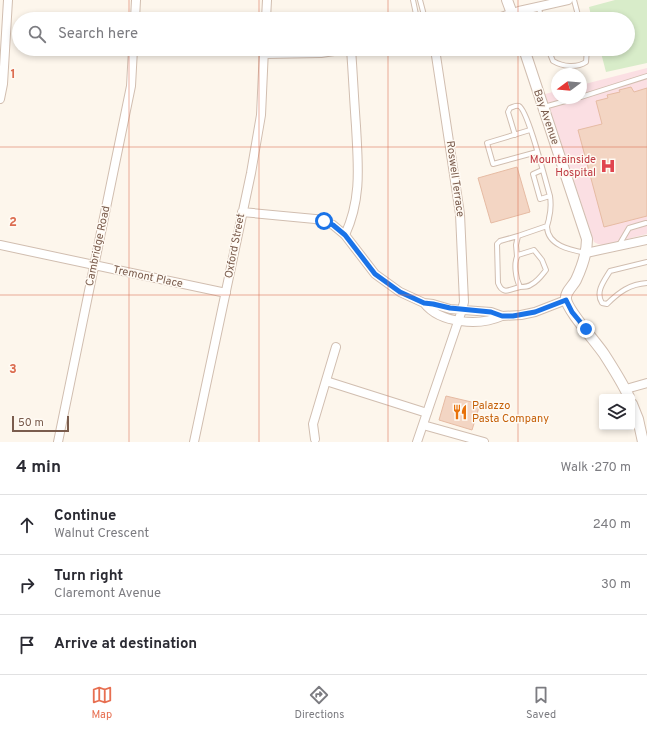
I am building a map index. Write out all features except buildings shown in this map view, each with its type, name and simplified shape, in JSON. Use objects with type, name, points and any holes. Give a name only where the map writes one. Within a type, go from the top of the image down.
[{"type":"street","points":[[0,99],[3,84],[8,0]]},
{"type":"street","points":[[135,12],[136,0]]},
{"type":"street","points":[[266,12],[267,0]]},
{"type":"street","points":[[507,0],[511,12]]},
{"type":"street","points":[[526,12],[538,7],[568,0]]},
{"type":"street","name":"Cambridge Road","points":[[58,442],[132,86],[133,56]]},
{"type":"street","name":"Oxford Street","points":[[194,442],[251,173],[261,115],[264,56]]},
{"type":"street","points":[[345,235],[351,222],[356,201],[359,177],[351,56]]},
{"type":"street","name":"Roswell Terrace","points":[[417,442],[459,321],[464,298],[460,214],[436,56]]},
{"type":"street","name":"Bay Avenue","points":[[526,56],[585,232],[587,245],[586,253]]},
{"type":"street","points":[[242,212],[324,221],[333,225],[345,235],[375,274],[400,292],[424,303],[462,310],[491,312],[502,316]]},
{"type":"street","points":[[647,240],[586,253],[576,279],[566,296],[566,300],[572,312],[604,354],[627,393],[647,383]]},
{"type":"street","name":"Tremont Place","points":[[0,245],[226,293]]},
{"type":"street","points":[[424,303],[429,309],[446,318],[459,321],[492,320],[502,316],[521,315],[535,312],[566,300]]},
{"type":"street","points":[[315,439],[313,424],[336,347]]},
{"type":"street","points":[[326,381],[428,412]]},
{"type":"street","points":[[635,412],[643,442]]},
{"type":"street","points":[[423,425],[484,442]]},
{"type":"lane","points":[[413,0],[416,12]]},
{"type":"lane","points":[[420,0],[423,12]]},
{"type":"lane","points":[[574,0],[577,12]]},
{"type":"lane","points":[[538,7],[539,12]]},
{"type":"lane","points":[[551,56],[553,62],[571,66],[580,66],[586,62],[586,56]]},
{"type":"lane","points":[[587,94],[647,76]]},
{"type":"lane","points":[[543,107],[554,104]]},
{"type":"lane","points":[[515,135],[508,112],[510,108],[519,106],[522,109],[530,130],[550,196],[551,204],[547,226],[550,236],[559,245],[567,249],[586,253]]},
{"type":"lane","points":[[530,130],[487,143],[493,164],[537,152]]},
{"type":"lane","points":[[542,170],[533,174],[540,199],[550,196]]},
{"type":"lane","points":[[619,246],[628,228],[646,223]]},
{"type":"lane","points":[[517,256],[534,250],[542,260],[546,270],[532,285],[503,290],[500,288],[498,283],[497,244],[500,241],[547,226]]},
{"type":"lane","points":[[518,236],[516,245],[516,263],[520,287]]},
{"type":"lane","points":[[647,262],[610,271],[598,293],[599,298],[602,303],[607,304],[617,294],[636,284],[647,283]]},
{"type":"shaded area","name":"Mountainside Hospital","points":[[647,68],[647,234],[603,245],[594,242],[545,94],[551,92],[551,104],[587,104],[587,83]]},
{"type":"green space","points":[[615,0],[647,0],[647,63],[606,72],[602,56],[635,56],[635,12],[590,12],[589,7]]},
{"type":"place","name":"Mountainside Hospital","points":[[608,166]]},
{"type":"place","name":"Palazzo Pasta Company","points":[[460,412]]},
{"type":"route","points":[[324,221],[333,225],[345,235],[375,274],[400,292],[424,303],[462,310],[491,312],[502,316],[513,316],[535,312],[566,300],[569,308],[586,329]]}]
